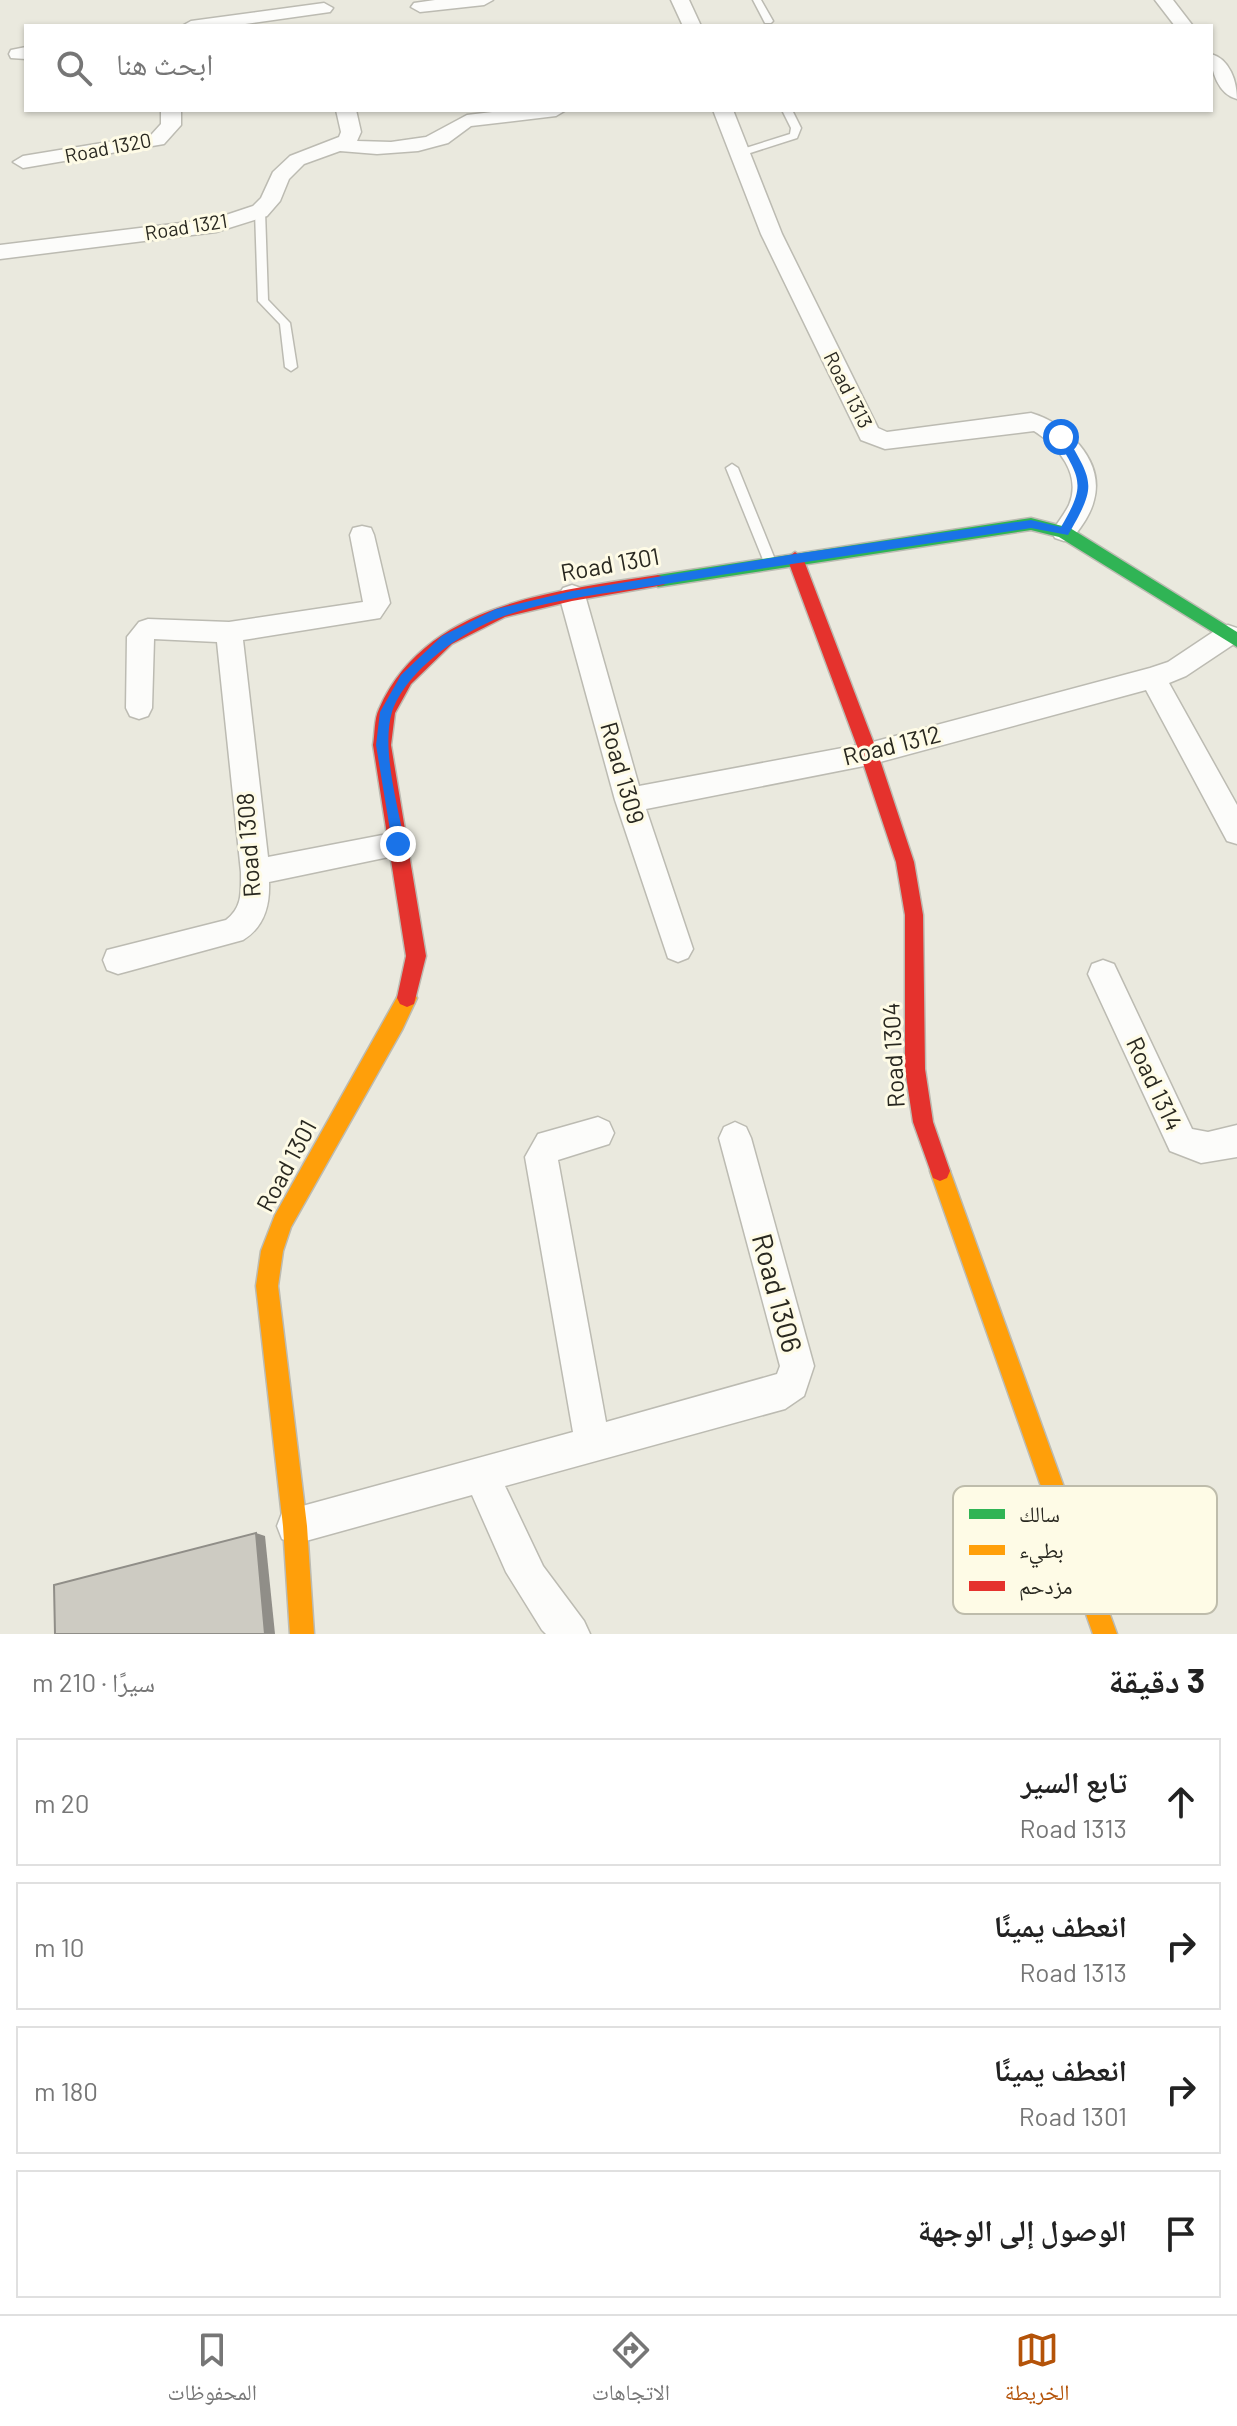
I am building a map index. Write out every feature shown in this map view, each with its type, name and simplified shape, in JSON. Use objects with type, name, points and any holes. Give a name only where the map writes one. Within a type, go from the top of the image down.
[{"type":"street","points":[[420,7],[484,0]]},
{"type":"street","points":[[680,0],[691,24]]},
{"type":"street","points":[[1164,0],[1182,24]]},
{"type":"street","points":[[209,24],[325,11]]},
{"type":"street","points":[[1213,63],[1237,93]]},
{"type":"street","name":"Road 1320","points":[[23,162],[147,144],[169,130],[171,112]]},
{"type":"street","points":[[341,145],[350,137],[346,112]]},
{"type":"street","points":[[341,145],[373,148],[431,141],[443,138],[467,121],[540,112]]},
{"type":"street","name":"Road 1313","points":[[724,112],[737,154],[781,255],[869,434],[885,441],[1031,421],[1046,424],[1061,437],[1081,471],[1084,487],[1083,500],[1064,532]]},
{"type":"street","name":"Road 1321","points":[[0,252],[216,225],[260,211],[270,201],[286,168],[297,160],[341,145]]},
{"type":"street","name":"Road 1301","points":[[302,1634],[295,1526],[267,1286],[272,1251],[296,1193],[409,999],[416,956],[382,745],[386,712],[405,679],[446,639],[501,612],[572,595],[770,562],[1031,524],[1064,532],[1232,637]]},
{"type":"street","points":[[139,708],[140,637],[152,628],[229,632],[371,611],[377,603],[362,535]]},
{"type":"street","name":"Road 1304","points":[[795,558],[869,754],[911,890],[915,1069],[923,1122],[1052,1486]]},
{"type":"street","name":"Road 1309","points":[[572,595],[629,800],[678,949]]},
{"type":"street","name":"Road 1308","points":[[118,960],[240,927],[252,914],[255,872],[229,632]]},
{"type":"street","name":"Road 1312","points":[[629,800],[869,754],[1153,678],[1177,669],[1232,637]]},
{"type":"street","points":[[1153,678],[1237,832]]},
{"type":"street","points":[[255,872],[398,844]]},
{"type":"street","name":"Road 1314","points":[[1103,974],[1181,1140],[1195,1148],[1237,1141]]},
{"type":"street","points":[[593,1446],[541,1157],[549,1145],[598,1133]]},
{"type":"street","name":"Road 1306","points":[[295,1526],[777,1395],[792,1384],[797,1366],[735,1138]]},
{"type":"street","points":[[481,1475],[530,1581],[549,1612],[571,1634]]},
{"type":"street","name":"Road 1304","points":[[1098,1614],[1105,1634]]},
{"type":"lane","points":[[757,0],[768,21]]},
{"type":"lane","points":[[737,154],[794,136],[796,128],[788,112]]},
{"type":"lane","points":[[260,211],[263,301],[285,323],[291,367]]},
{"type":"lane","points":[[732,468],[770,562]]},
{"type":"building","points":[[256,1533],[265,1634],[55,1634],[54,1585]]},
{"type":"traffic: fast","points":[[658,581],[1031,524],[1064,532],[1237,640]]},
{"type":"traffic: slow","points":[[302,1634],[295,1526],[267,1286],[272,1251],[282,1222],[407,998]]},
{"type":"traffic: slow","points":[[940,1171],[1052,1486]]},
{"type":"traffic: slow","points":[[1098,1614],[1105,1634]]},
{"type":"traffic: jam","points":[[795,558],[869,754],[905,862],[914,915],[915,1069],[923,1122],[940,1171]]},
{"type":"traffic: jam","points":[[407,998],[416,956],[382,745],[386,712],[405,679],[446,639],[501,612],[572,595],[658,581]]},
{"type":"route","points":[[398,844],[382,745],[386,712],[405,679],[446,639],[501,612],[572,595],[795,558],[1031,524],[1064,532],[1083,500],[1084,487],[1081,471],[1061,437]]}]
